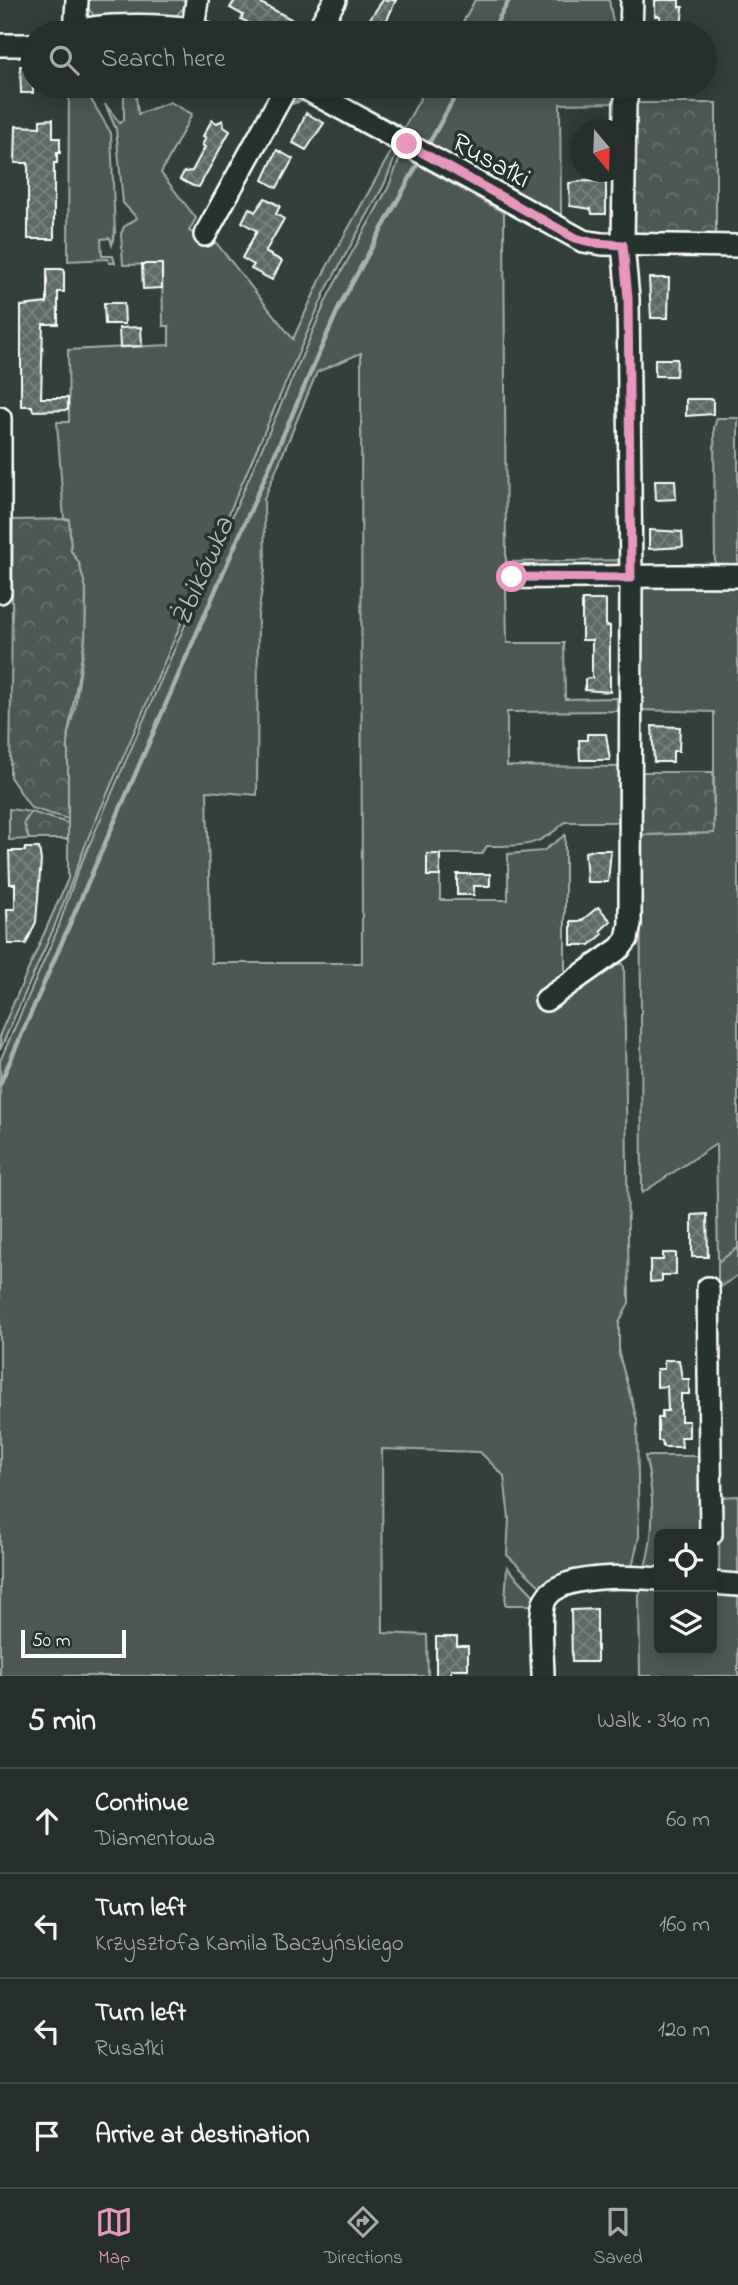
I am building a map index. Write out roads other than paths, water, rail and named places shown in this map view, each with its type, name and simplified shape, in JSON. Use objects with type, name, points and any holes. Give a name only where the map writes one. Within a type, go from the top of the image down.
[{"type":"street","points":[[76,21],[77,0]]},
{"type":"street","points":[[197,0],[198,21]]},
{"type":"street","points":[[323,21],[335,0]]},
{"type":"street","points":[[631,21],[632,0]]},
{"type":"street","points":[[0,46],[21,45]]},
{"type":"street","points":[[205,234],[280,98]]},
{"type":"street","name":"Rusałki","points":[[322,98],[575,238],[594,243],[623,245],[738,246]]},
{"type":"street","points":[[546,1000],[624,944],[630,911],[631,578],[628,298],[623,245],[626,98]]},
{"type":"street","points":[[0,418],[0,592]]},
{"type":"street","points":[[512,577],[738,576]]},
{"type":"street","points":[[708,1288],[711,1529]]},
{"type":"street","points":[[542,1676],[543,1607],[551,1592],[565,1583],[636,1577],[654,1579]]},
{"type":"street","points":[[717,1583],[738,1585]]},
{"type":"waterway","name":"Żbikówka","points":[[498,21],[509,0]]},
{"type":"waterway","name":"Żbikówka","points":[[427,147],[454,98]]},
{"type":"waterway","name":"Żbikówka","points":[[0,1084],[340,305],[421,158]]}]
